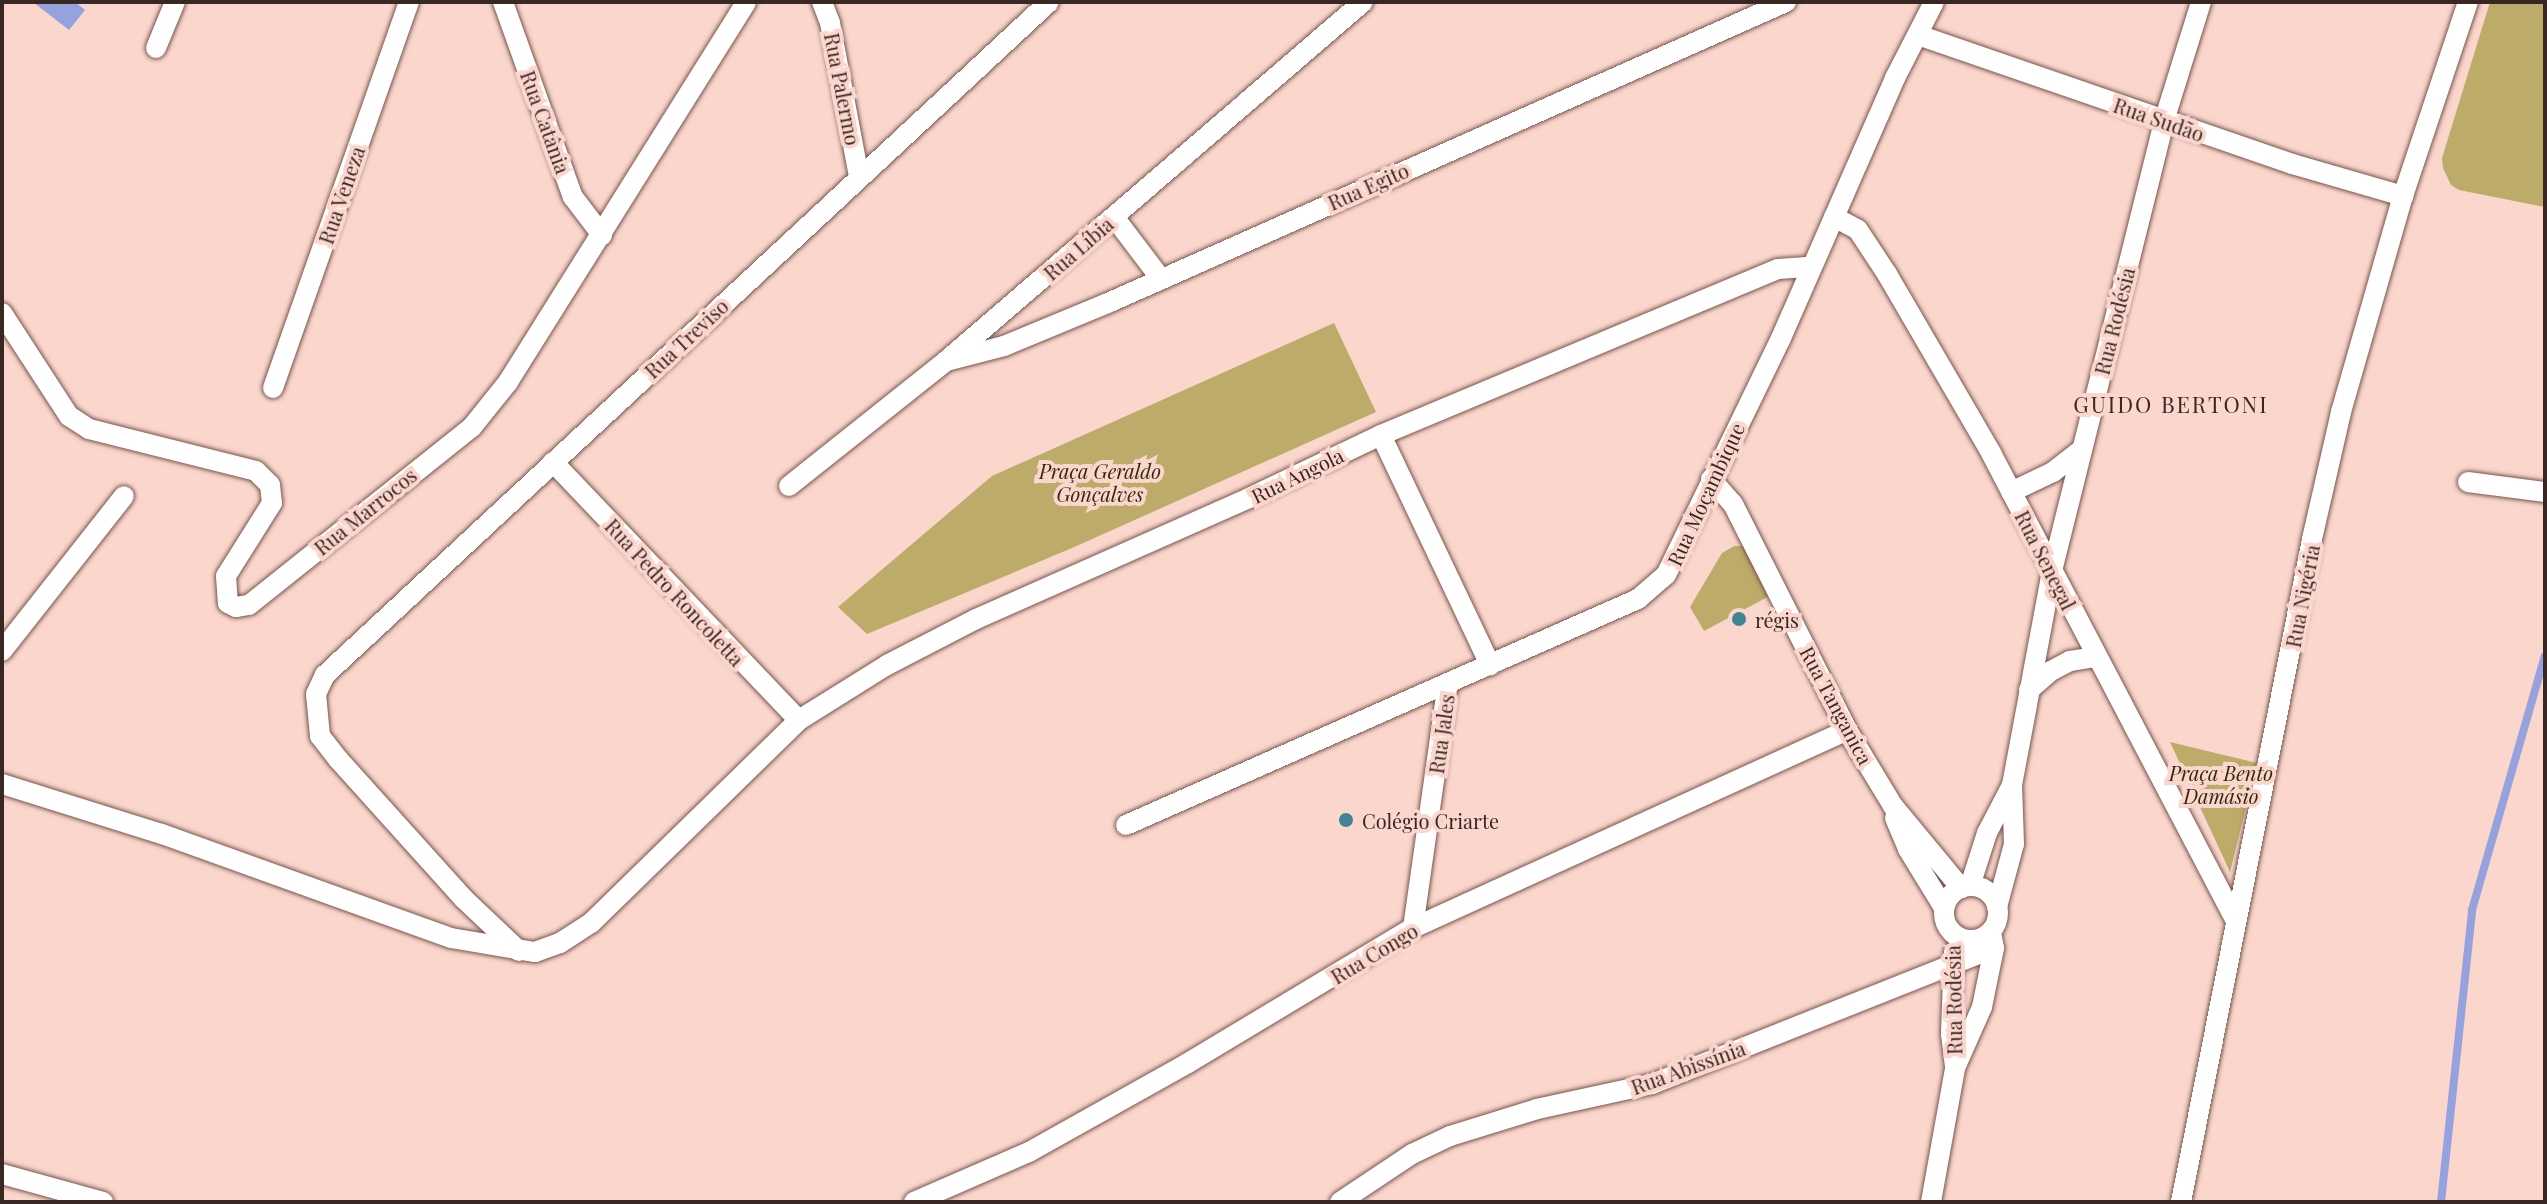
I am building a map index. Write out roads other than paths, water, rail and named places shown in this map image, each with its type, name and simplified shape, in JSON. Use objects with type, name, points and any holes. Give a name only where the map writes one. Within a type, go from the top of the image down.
[{"type":"street","points":[[156,48],[175,2]]},
{"type":"street","name":"Rua Veneza","points":[[273,388],[409,2]]},
{"type":"street","name":"Rua Catânia","points":[[503,2],[573,197],[602,235]]},
{"type":"street","name":"Rua Marrocos","points":[[2,313],[69,416],[89,429],[256,471],[270,485],[272,503],[226,576],[228,603],[236,607],[249,605],[472,427],[508,382],[746,2]]},
{"type":"street","name":"Rua Palermo","points":[[822,2],[833,36],[859,177]]},
{"type":"street","name":"Rua Treviso","points":[[519,951],[464,899],[320,736],[316,694],[325,675],[1049,2]]},
{"type":"street","name":"Rua Líbia","points":[[789,486],[946,361],[1363,2]]},
{"type":"street","name":"Rua Egito","points":[[946,361],[1004,346],[1161,279],[1786,2]]},
{"type":"street","name":"Rua Moçambique","points":[[1126,825],[1638,599],[1666,575],[1781,338],[1810,267],[1934,2]]},
{"type":"street","name":"Rua Rodésia","points":[[1997,907],[2014,844],[2012,785],[2052,571],[2164,121],[2201,2]]},
{"type":"street","name":"Rua Nigéria","points":[[2181,1202],[2341,412],[2403,196],[2468,2]]},
{"type":"street","name":"Rua Sudão","points":[[1918,35],[2164,121],[2403,196]]},
{"type":"street","points":[[1114,217],[1161,279]]},
{"type":"street","name":"Rua Senegal","points":[[1834,217],[1858,230],[1887,274],[2011,492],[2236,921]]},
{"type":"street","name":"Rua Angola","points":[[519,951],[535,952],[560,943],[591,923],[799,720],[887,665],[976,619],[1249,498],[1381,435],[1778,269],[1810,267]]},
{"type":"street","points":[[1381,435],[1490,665]]},
{"type":"street","points":[[2011,492],[2053,472],[2082,449]]},
{"type":"street","name":"Rua Pedro Roncoletta","points":[[553,462],[799,720]]},
{"type":"street","name":"Rua Tanganica","points":[[1711,479],[1733,504],[1847,730],[1893,806],[1966,887]]},
{"type":"street","points":[[2468,482],[2545,492]]},
{"type":"street","points":[[2,651],[124,496]]},
{"type":"street","points":[[2029,690],[2051,671],[2070,661],[2096,657]]},
{"type":"street","name":"Rua Jales","points":[[1413,928],[1448,683]]},
{"type":"street","name":"Rua Congo","points":[[914,1202],[1029,1152],[1188,1063],[1413,928],[1847,730]]},
{"type":"street","points":[[2,784],[162,834],[451,938],[519,951]]},
{"type":"street","name":"Rua Rodésia","points":[[1966,887],[1987,833],[2012,785]]},
{"type":"street","name":"Rua Tanganica","points":[[1893,806],[1908,849],[1944,908]]},
{"type":"street","points":[[1966,887],[1987,892],[1997,907],[1992,940],[1963,939],[1952,933],[1944,908],[1947,899],[1966,887]]},
{"type":"street","name":"Rua Rodésia","points":[[1952,933],[1955,962],[1951,1034],[1955,1068]]},
{"type":"street","name":"Rua Rodésia","points":[[1955,1068],[1982,1007],[1992,940]]},
{"type":"street","name":"Rua Abissínia","points":[[1340,1202],[1412,1154],[1450,1136],[1537,1109],[1652,1084],[1955,962],[1992,940]]},
{"type":"street","points":[[1931,1202],[1955,1068]]},
{"type":"street","points":[[2,1174],[103,1202]]},
{"type":"water","points":[[33,2],[75,2],[85,10],[69,30]]},
{"type":"waterway","points":[[2441,1202],[2472,910],[2545,656]]},
{"type":"place","name":"régis","points":[[1739,619]]},
{"type":"place","name":"Colégio Criarte","points":[[1346,820]]},
{"type":"district","name":"GUIDO BERTONI","points":[[2171,405]]},
{"type":"park label","name":"Praça Geraldo Gonçalves","points":[[1100,482]]},
{"type":"park label","name":"Praça Bento Damásio","points":[[2221,784]]}]
